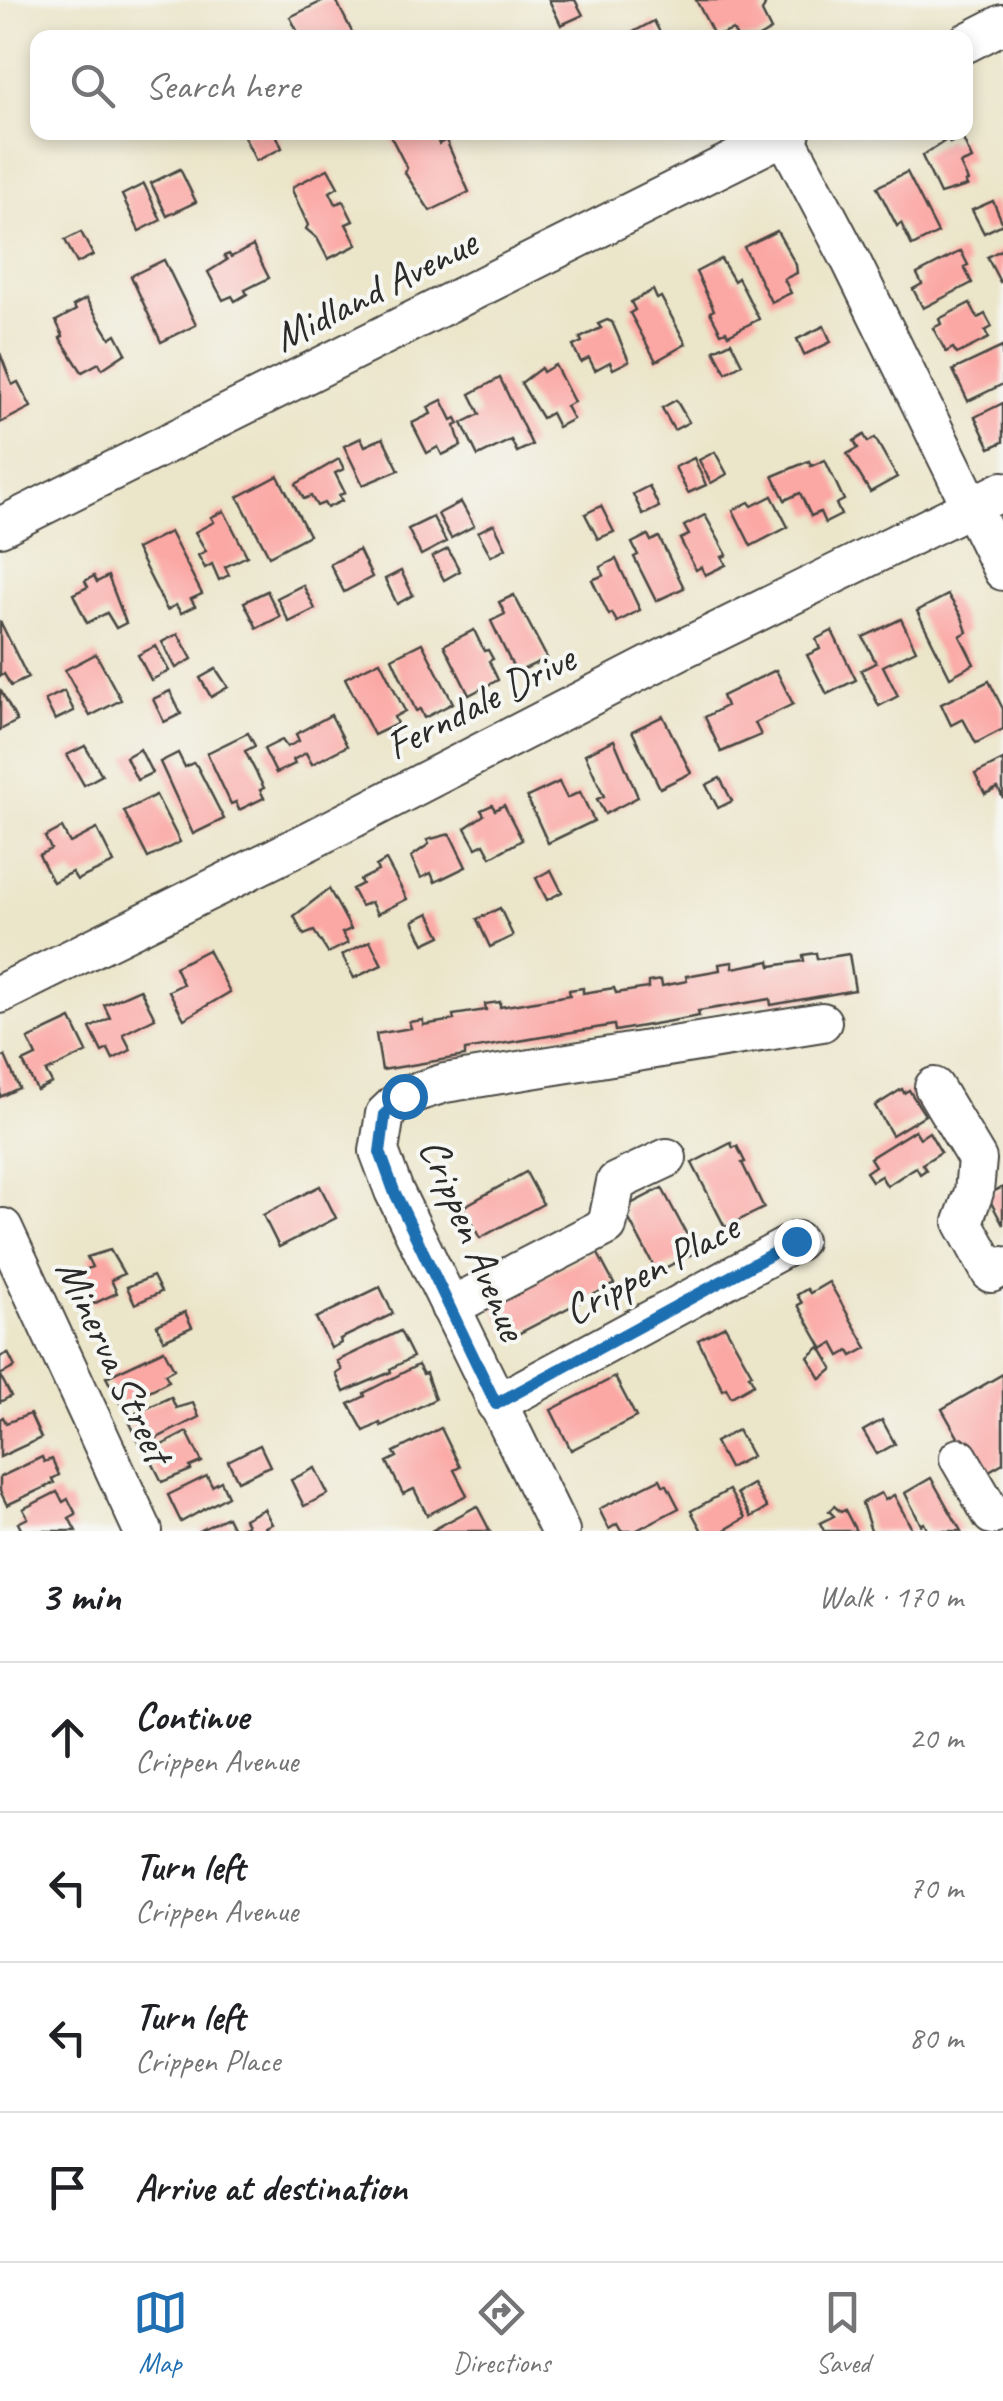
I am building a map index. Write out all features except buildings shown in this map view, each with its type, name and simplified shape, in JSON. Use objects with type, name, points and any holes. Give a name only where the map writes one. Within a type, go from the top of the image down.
[{"type":"street","points":[[973,39],[1003,24]]},
{"type":"street","name":"Midland Avenue","points":[[0,527],[776,140]]},
{"type":"street","points":[[791,140],[852,263],[987,498],[1003,571]]},
{"type":"street","name":"Ferndale Drive","points":[[0,994],[987,498]]},
{"type":"street","name":"Crippen Avenue","points":[[560,1531],[394,1191],[380,1152],[385,1114],[404,1096],[445,1083],[822,1022]]},
{"type":"street","points":[[934,1087],[977,1159],[974,1192],[962,1222],[991,1273],[1003,1266]]},
{"type":"street","points":[[450,1306],[607,1226],[616,1182],[667,1158]]},
{"type":"street","name":"Minerva Street","points":[[3,1228],[144,1531]]},
{"type":"street","name":"Crippen Place","points":[[496,1404],[796,1241]]},
{"type":"street","points":[[958,1458],[999,1518]]},
{"type":"route","points":[[404,1096],[385,1114],[380,1152],[394,1191],[496,1404],[796,1241]]}]
